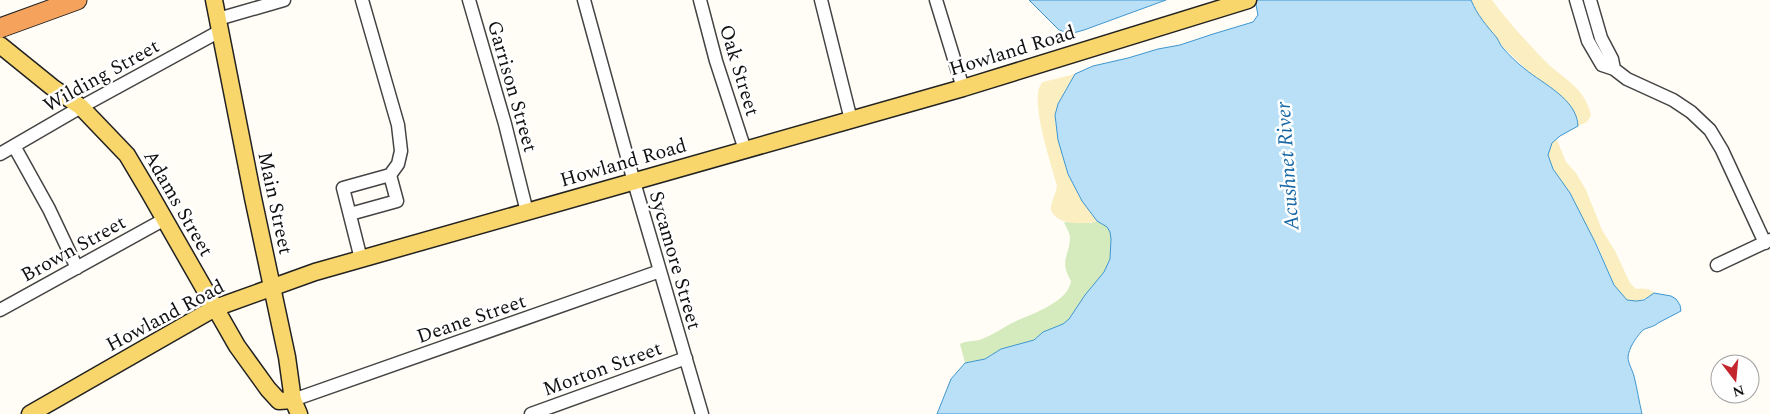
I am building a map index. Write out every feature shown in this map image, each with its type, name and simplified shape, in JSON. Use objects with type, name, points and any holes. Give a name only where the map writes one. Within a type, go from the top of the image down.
[{"type":"highway","points":[[0,28],[77,0]]},
{"type":"main road","name":"Main Street","points":[[214,0],[296,407]]},
{"type":"main road","name":"Howland Road","points":[[30,414],[215,308],[315,272],[963,88],[1248,0]]},
{"type":"main road","name":"Adams Street","points":[[2,47],[52,87],[81,107],[127,155],[238,346],[268,389],[279,401],[296,407]]},
{"type":"street","name":"Wilding Street","points":[[0,154],[219,25],[284,0]]},
{"type":"street","points":[[361,259],[343,188],[390,174],[395,169],[401,155],[400,132],[362,0]]},
{"type":"street","name":"Garrison Street","points":[[469,0],[505,124],[527,212]]},
{"type":"street","name":"Sycamore Street","points":[[584,0],[634,182],[702,414]]},
{"type":"street","name":"Oak Street","points":[[700,0],[716,61],[745,150]]},
{"type":"street","points":[[821,0],[852,120]]},
{"type":"street","points":[[936,0],[963,88]]},
{"type":"street","points":[[1576,0],[1585,32],[1592,49],[1602,65],[1614,69],[1627,78],[1673,100],[1691,112],[1710,130],[1722,150],[1767,242],[1717,265]]},
{"type":"street","points":[[1590,0],[1601,38],[1612,59],[1614,69]]},
{"type":"street","points":[[14,146],[77,268]]},
{"type":"street","points":[[350,214],[397,201],[390,174]]},
{"type":"street","name":"Brown Street","points":[[0,310],[165,219]]},
{"type":"street","name":"Deane Street","points":[[296,407],[660,271]]},
{"type":"street","name":"Morton Street","points":[[531,414],[686,358]]},
{"type":"green space","points":[[1097,221],[1107,227],[1110,232],[1110,259],[1104,272],[1085,295],[1069,319],[1063,324],[1043,332],[1034,340],[1001,349],[985,359],[965,363],[960,344],[986,337],[1046,308],[1063,296],[1071,281],[1067,274],[1065,263],[1070,236],[1064,222],[1091,223]]},
{"type":"sand","points":[[1471,0],[1492,0],[1545,61],[1578,90],[1584,97],[1591,115],[1587,122],[1578,126],[1578,119],[1502,46],[1488,30]]},
{"type":"sand","points":[[1075,74],[1064,92],[1055,122],[1068,174],[1082,201],[1097,221],[1085,223],[1064,221],[1053,214],[1051,209],[1057,186],[1042,131],[1038,101],[1039,89],[1043,82]]},
{"type":"sand","points":[[1557,140],[1566,162],[1576,173],[1586,190],[1602,230],[1615,251],[1630,283],[1636,289],[1646,289],[1654,293],[1648,297],[1637,301],[1630,301],[1620,295],[1616,289],[1599,249],[1576,204],[1549,161],[1549,149]]},
{"type":"water","points":[[1029,0],[1166,0],[1070,34],[1059,30]]},
{"type":"water","name":"Acushnet River","points":[[1255,0],[1471,0],[1479,15],[1502,47],[1522,67],[1566,100],[1576,116],[1578,126],[1552,143],[1548,155],[1553,169],[1570,193],[1595,242],[1614,285],[1627,300],[1644,300],[1654,293],[1671,296],[1680,305],[1681,311],[1643,330],[1630,350],[1628,359],[1634,376],[1642,414],[937,414],[951,379],[965,363],[985,359],[1001,349],[1034,340],[1043,332],[1063,324],[1069,319],[1085,295],[1104,272],[1110,259],[1110,232],[1107,227],[1097,221],[1082,201],[1068,174],[1058,140],[1055,115],[1058,104],[1075,74],[1093,66],[1180,45],[1253,22],[1258,15]]}]
